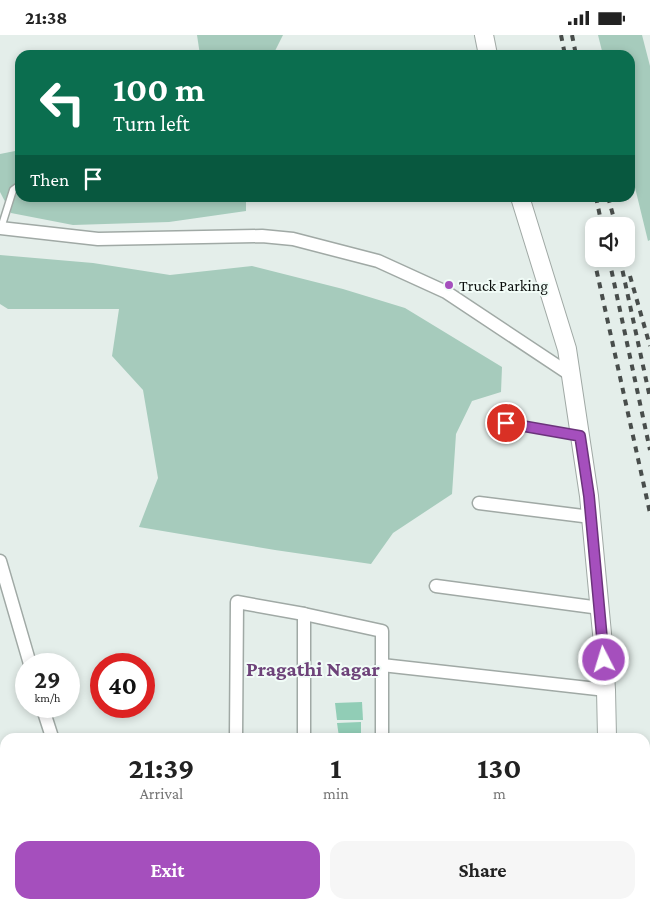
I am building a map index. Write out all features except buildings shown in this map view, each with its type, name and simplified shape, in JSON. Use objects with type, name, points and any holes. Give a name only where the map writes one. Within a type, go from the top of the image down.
[{"type":"street","points":[[484,35],[487,50]]},
{"type":"street","points":[[522,202],[567,349],[589,496],[600,608],[607,733]]},
{"type":"street","points":[[1,228],[98,239],[262,236],[292,239],[340,251],[378,261],[446,292],[571,375]]},
{"type":"street","points":[[479,503],[591,517]]},
{"type":"street","points":[[0,561],[27,653]]},
{"type":"street","points":[[436,585],[600,608]]},
{"type":"street","points":[[236,733],[237,602],[382,631],[382,733]]},
{"type":"street","points":[[304,614],[304,733]]},
{"type":"street","points":[[382,665],[606,690]]},
{"type":"street","points":[[46,718],[51,733]]},
{"type":"lane","points":[[1,228],[15,189]]},
{"type":"lane","points":[[506,423],[580,436]]},
{"type":"green space","points":[[197,35],[283,35],[276,50],[199,50]]},
{"type":"green space","points":[[598,35],[642,35],[650,66],[650,240],[648,241],[635,188],[635,50],[602,50]]},
{"type":"green space","points":[[15,151],[15,202],[246,202],[246,211],[169,222],[73,225],[11,213],[0,192],[0,154]]},
{"type":"green space","points":[[0,255],[93,263],[170,275],[252,266],[343,289],[405,308],[502,367],[501,392],[472,401],[456,434],[452,494],[393,533],[371,564],[139,527],[158,478],[143,390],[112,356],[119,309],[8,309],[0,304]]},
{"type":"railway","points":[[561,35],[564,50]]},
{"type":"railway","points":[[572,35],[575,50]]},
{"type":"railway","points":[[597,202],[600,217]]},
{"type":"railway","points":[[609,202],[614,217]]},
{"type":"railway","points":[[596,267],[650,513]]},
{"type":"railway","points":[[611,267],[650,450]]},
{"type":"railway","points":[[622,267],[650,398]]},
{"type":"railway","points":[[630,276],[650,346]]},
{"type":"place","name":"Truck Parking","points":[[449,285]]},
{"type":"district","name":"Pragathi Nagar","points":[[313,669]]},
{"type":"route","points":[[506,423],[580,436],[589,496],[604,660]]}]
